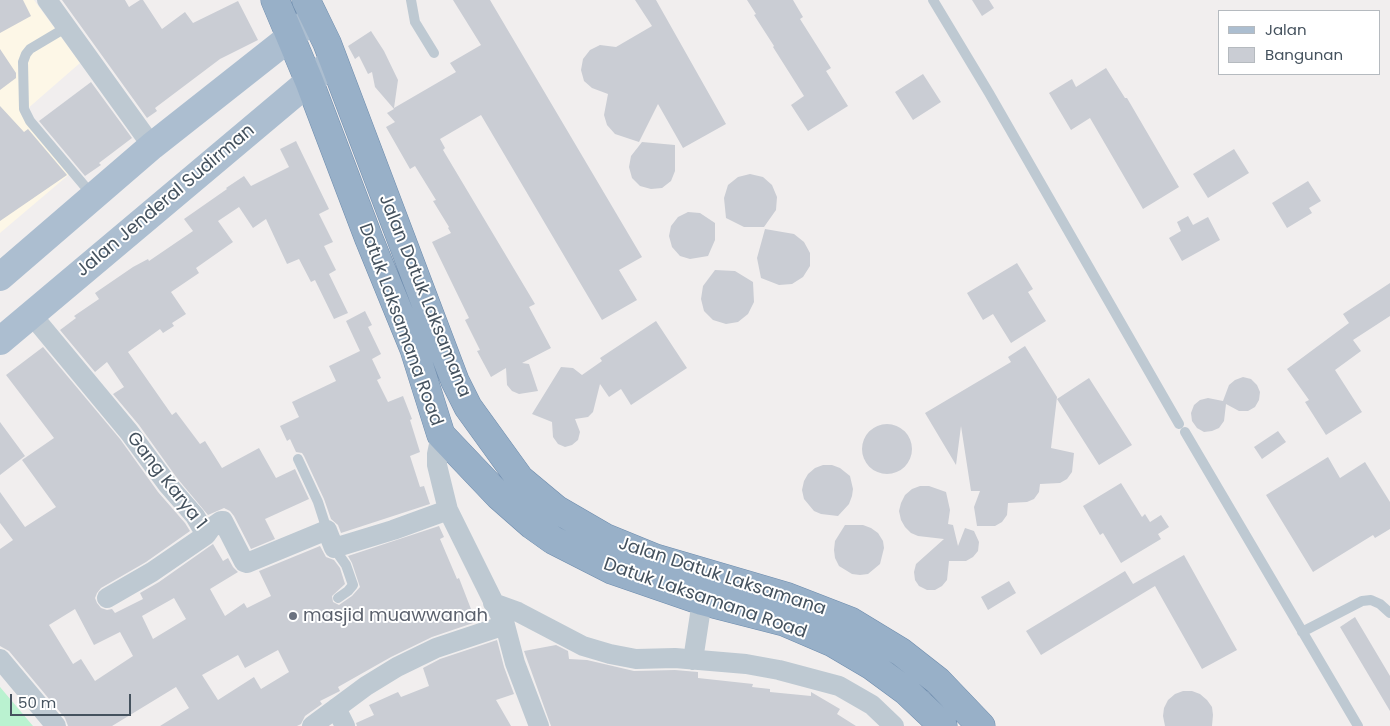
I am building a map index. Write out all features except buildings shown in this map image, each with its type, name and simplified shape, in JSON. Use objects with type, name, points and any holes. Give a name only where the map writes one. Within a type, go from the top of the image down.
[{"type":"highway","name":"Datuk Laksamana Road","points":[[275,0],[309,81],[369,239],[414,349],[441,435],[498,496],[553,540],[612,570],[702,601],[784,622],[832,643],[872,666],[906,691],[943,726]]},
{"type":"highway","name":"Jalan Datuk Laksamana","points":[[309,9],[326,44],[455,381],[468,407],[520,479],[556,509],[606,538],[655,558],[788,597],[850,621],[901,652],[938,681],[981,726]]},
{"type":"main road","points":[[0,278],[152,146],[290,38],[309,9]]},
{"type":"main road","name":"Jalan Jenderal Sudirman","points":[[0,341],[332,62]]},
{"type":"street","points":[[47,0],[152,146]]},
{"type":"street","name":"Gang Karya 1","points":[[31,314],[129,432],[168,486],[195,516],[206,535],[211,528],[223,521],[239,555],[246,563],[331,539],[343,547],[448,510]]},
{"type":"street","points":[[441,435],[437,465],[448,510],[505,625],[515,662],[538,726]]},
{"type":"street","points":[[107,598],[152,572],[206,535]]},
{"type":"street","points":[[692,660],[702,601]]},
{"type":"street","points":[[493,603],[518,612],[583,646],[610,654],[636,658],[746,664],[779,670],[839,686],[872,705],[894,726]]},
{"type":"street","points":[[312,726],[340,717],[366,686],[405,664],[436,648],[505,625]]},
{"type":"street","points":[[0,659],[56,726]]},
{"type":"lane","points":[[411,0],[415,22],[434,53]]},
{"type":"lane","points":[[933,0],[1358,726]]},
{"type":"lane","points":[[67,27],[30,49],[26,54],[22,62],[24,109],[30,121],[93,197]]},
{"type":"lane","points":[[298,459],[318,502],[331,539],[346,565],[352,585],[348,591],[338,598]]},
{"type":"lane","points":[[1302,632],[1362,601],[1371,600],[1380,604],[1390,613]]},
{"type":"shaded area","points":[[0,0],[34,0],[80,63],[26,110],[72,172],[0,233]]},
{"type":"green space","points":[[0,687],[33,726],[0,726]]},
{"type":"place","name":"masjid muawwanah","points":[[293,616]]}]
